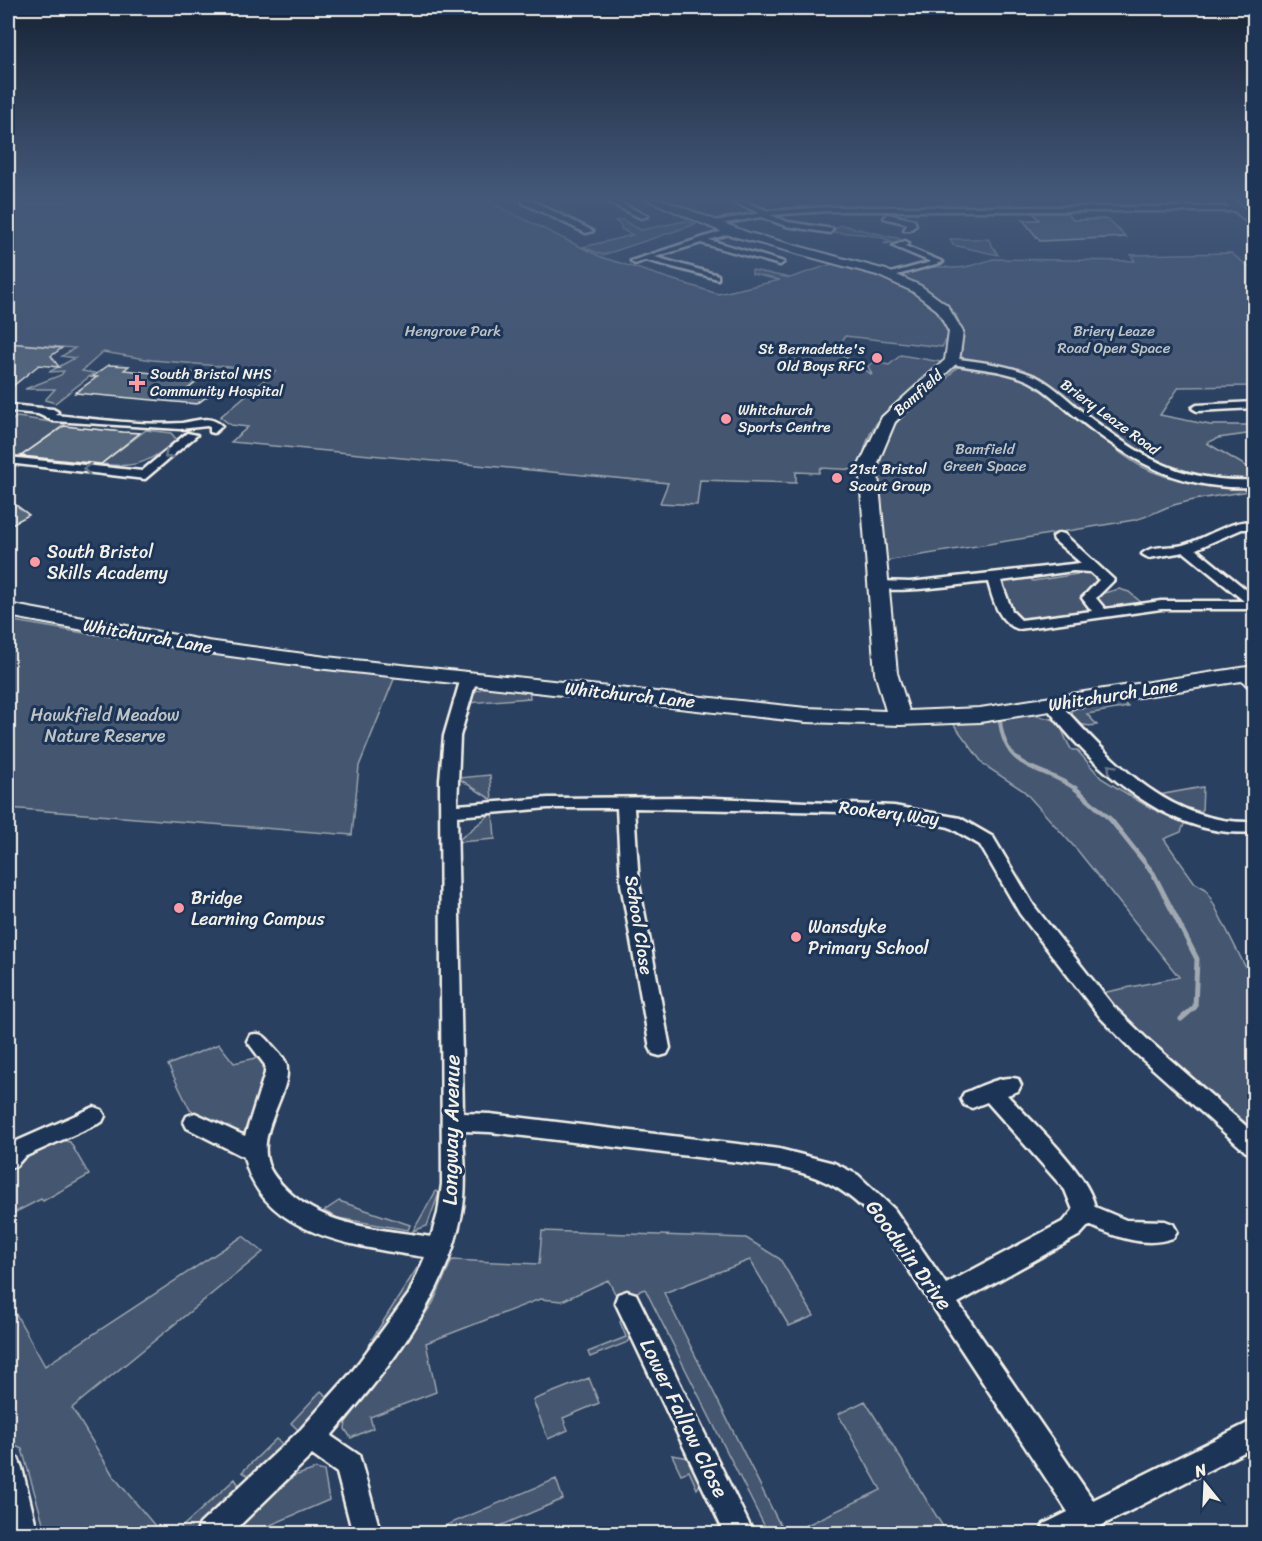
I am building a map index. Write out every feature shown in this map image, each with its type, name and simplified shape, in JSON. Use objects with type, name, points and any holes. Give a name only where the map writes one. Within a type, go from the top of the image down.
[{"type":"street","points":[[693,271],[715,277]]},
{"type":"street","name":"Bamfield","points":[[872,271],[890,276],[932,299],[952,320],[958,332],[957,348],[952,361],[888,420],[868,465],[886,673],[900,718]]},
{"type":"street","points":[[890,276],[908,271]]},
{"type":"street","points":[[704,281],[726,273]]},
{"type":"street","name":"Briery Leaze Road","points":[[952,361],[1002,369],[1033,380],[1128,452],[1155,468],[1204,482],[1254,484]]},
{"type":"street","points":[[1197,408],[1218,403],[1254,405]]},
{"type":"street","points":[[9,410],[43,413],[53,418],[130,426],[167,425],[188,431],[218,431]]},
{"type":"street","points":[[8,460],[145,475],[188,431]]},
{"type":"street","points":[[1149,554],[1187,548],[1240,525],[1254,525]]},
{"type":"street","points":[[1059,537],[1107,580],[1089,598],[1101,613]]},
{"type":"street","points":[[1187,548],[1254,603]]},
{"type":"street","points":[[878,585],[910,586],[1073,567],[1094,568]]},
{"type":"street","points":[[993,578],[1005,612],[1013,622],[1019,625],[1171,604],[1254,603]]},
{"type":"street","name":"Whitchurch Lane","points":[[8,610],[208,647],[806,715],[900,718],[980,715],[1251,677]]},
{"type":"street","name":"Longway Avenue","points":[[210,1533],[311,1438],[360,1382],[419,1301],[440,1249],[450,1213],[453,1184],[448,780],[452,736],[469,678]]},
{"type":"street","points":[[1053,705],[1124,781],[1157,804],[1223,826],[1253,829]]},
{"type":"street","name":"Rookery Way","points":[[449,811],[548,803],[625,802],[840,807],[936,817],[971,830],[987,841],[1027,910],[1107,1012],[1140,1045],[1254,1146]]},
{"type":"street","name":"School Close","points":[[625,802],[630,884],[660,1048]]},
{"type":"street","points":[[257,1041],[275,1063],[276,1073],[253,1151],[264,1179],[276,1194],[307,1218],[332,1229],[440,1249]]},
{"type":"street","points":[[991,1092],[1073,1183],[1082,1198],[1085,1213]]},
{"type":"street","points":[[8,1159],[16,1151],[94,1116]]},
{"type":"street","points":[[195,1122],[253,1151]]},
{"type":"street","name":"Goodwin Drive","points":[[454,1122],[501,1124],[779,1158],[824,1167],[855,1185],[873,1201],[942,1299],[1088,1517]]},
{"type":"street","points":[[1085,1213],[1125,1230],[1165,1231]]},
{"type":"street","points":[[942,1299],[1072,1228],[1085,1213]]},
{"type":"street","name":"Lower Fallow Close","points":[[627,1302],[740,1533]]},
{"type":"street","points":[[311,1438],[349,1465],[367,1533]]},
{"type":"street","points":[[1053,1533],[1252,1439]]},
{"type":"street","points":[[8,1468],[24,1533]]},
{"type":"green space","name":"Hengrove Park","points":[[8,271],[645,271],[718,294],[780,280],[752,274],[752,271],[790,278],[811,271],[869,271],[913,290],[941,312],[950,334],[942,347],[845,336],[836,353],[856,362],[872,375],[868,366],[874,362],[889,365],[901,355],[941,362],[929,376],[881,418],[872,431],[865,448],[861,470],[820,468],[819,473],[796,472],[796,483],[700,480],[697,505],[660,503],[668,483],[231,442],[248,427],[231,425],[220,417],[275,371],[152,360],[103,352],[82,371],[94,373],[55,403],[45,400],[55,389],[25,389],[61,375],[64,371],[49,372],[75,358],[62,356],[75,348],[8,343]]},
{"type":"green space","name":"Briery Leaze Road Open Space","points":[[913,271],[1254,271],[1254,386],[1179,387],[1160,415],[1210,425],[1254,425],[1254,433],[1218,438],[1207,443],[1254,471],[1254,482],[1206,480],[1144,459],[1039,380],[961,359],[964,334],[956,315],[934,294],[901,276]]},
{"type":"green space","name":"Bamfield Green Space","points":[[962,365],[1005,373],[1021,378],[1044,390],[1124,456],[1152,471],[1195,483],[1254,487],[1254,490],[1184,502],[1134,520],[886,561],[879,484],[886,442],[897,422],[914,404]]},
{"type":"green space","points":[[17,417],[65,424],[21,456],[8,455],[8,423]]},
{"type":"green space","points":[[146,430],[171,433],[177,440],[159,454],[142,462],[124,465],[101,464]]},
{"type":"green space","points":[[1074,570],[1090,571],[1100,580],[1083,595],[1088,611],[1022,620],[1012,614],[1002,585],[1004,581],[1028,577],[1033,581],[1078,574]]},
{"type":"green space","points":[[1119,589],[1129,592],[1143,604],[1110,609],[1094,602],[1096,595]]},
{"type":"green space","name":"Hawkfield Meadow Nature Reserve","points":[[8,620],[84,633],[396,674],[359,766],[352,835],[8,808]]},
{"type":"green space","points":[[485,687],[529,690],[530,698],[468,703],[474,692]]},
{"type":"green space","points":[[1122,701],[1128,707],[1087,714],[1097,725],[1080,724],[1072,716],[1071,711],[1079,706],[1081,708]]},
{"type":"green space","points":[[1029,714],[1055,720],[1072,750],[1077,750],[1101,778],[1150,808],[1185,822],[1181,832],[1164,839],[1195,883],[1206,889],[1254,984],[1252,1062],[1254,1128],[1246,1126],[1145,1038],[1102,993],[1179,977],[1078,851],[1024,791],[984,765],[952,722]]},
{"type":"green space","points":[[490,775],[492,800],[458,778]]},
{"type":"green space","points":[[1203,787],[1202,812],[1176,805],[1159,795]]},
{"type":"green space","points":[[493,812],[495,839],[459,842],[461,838]]},
{"type":"green space","points":[[219,1044],[234,1063],[256,1058],[266,1063],[268,1071],[250,1133],[243,1136],[190,1110],[168,1065]]},
{"type":"green space","points":[[61,1140],[70,1142],[89,1175],[43,1201],[41,1199],[8,1216],[8,1167],[20,1156]]},
{"type":"green space","points":[[436,1191],[439,1193],[427,1226],[413,1231]]},
{"type":"green space","points":[[339,1201],[410,1225],[408,1230],[338,1218],[324,1211]]},
{"type":"green space","points":[[542,1231],[746,1238],[780,1259],[814,1316],[789,1326],[750,1260],[664,1293],[784,1533],[768,1533],[645,1289],[618,1299],[608,1280],[562,1301],[540,1299],[426,1343],[436,1392],[370,1417],[373,1428],[351,1438],[345,1429],[346,1422],[433,1303],[452,1260],[539,1264]]},
{"type":"green space","points":[[243,1236],[263,1252],[72,1408],[114,1477],[161,1533],[46,1533],[22,1449],[13,1445],[8,1429],[8,1300],[45,1366]]},
{"type":"green space","points":[[417,1268],[416,1278],[408,1298],[377,1342],[372,1339]]},
{"type":"green space","points":[[621,1320],[626,1323],[632,1337],[628,1342],[590,1357],[588,1352],[626,1337]]},
{"type":"green space","points":[[589,1378],[599,1403],[563,1418],[568,1430],[548,1439],[533,1400]]},
{"type":"green space","points":[[321,1391],[329,1398],[306,1431],[298,1430],[291,1423]]},
{"type":"green space","points":[[865,1401],[947,1533],[790,1533],[881,1490],[838,1414]]},
{"type":"green space","points":[[276,1439],[284,1445],[255,1479],[242,1472]]},
{"type":"green space","points":[[672,1455],[690,1458],[701,1483],[697,1489],[689,1471],[681,1474]]},
{"type":"green space","points":[[316,1469],[324,1471],[329,1500],[252,1533],[241,1533],[239,1525],[294,1476]]},
{"type":"green space","points":[[235,1479],[242,1490],[238,1495],[195,1533],[174,1534]]},
{"type":"green space","points":[[556,1479],[563,1499],[484,1533],[428,1533]]},
{"type":"building","points":[[8,343],[62,348],[51,356],[59,367],[39,365],[8,390]]},
{"type":"building","name":"South Bristol NHS Community Hospital","points":[[109,365],[129,366],[124,370],[172,375],[177,371],[207,374],[184,392],[210,394],[197,404],[75,393]]},
{"type":"building","points":[[64,426],[140,433],[101,464],[21,456]]},
{"type":"building","name":"South Bristol Skills Academy","points":[[8,499],[29,515],[8,526]]},
{"type":"waterway","points":[[1000,721],[1004,738],[1010,751],[1018,760],[1077,790]]},
{"type":"waterway","points":[[1075,788],[1111,820],[1153,873],[1197,959],[1195,1007],[1181,1019]]},
{"type":"place","name":"St Bernadette's Old Boys RFC","points":[[877,358]]},
{"type":"place","name":"South Bristol NHS Community Hospital","points":[[137,383]]},
{"type":"place","name":"Whitchurch Sports Centre","points":[[726,419]]},
{"type":"place","name":"21st Bristol Scout Group","points":[[837,478]]},
{"type":"place","name":"South Bristol Skills Academy","points":[[35,562]]},
{"type":"place","name":"Bridge Learning Campus","points":[[179,908]]},
{"type":"place","name":"Wansdyke Primary School","points":[[796,937]]}]
